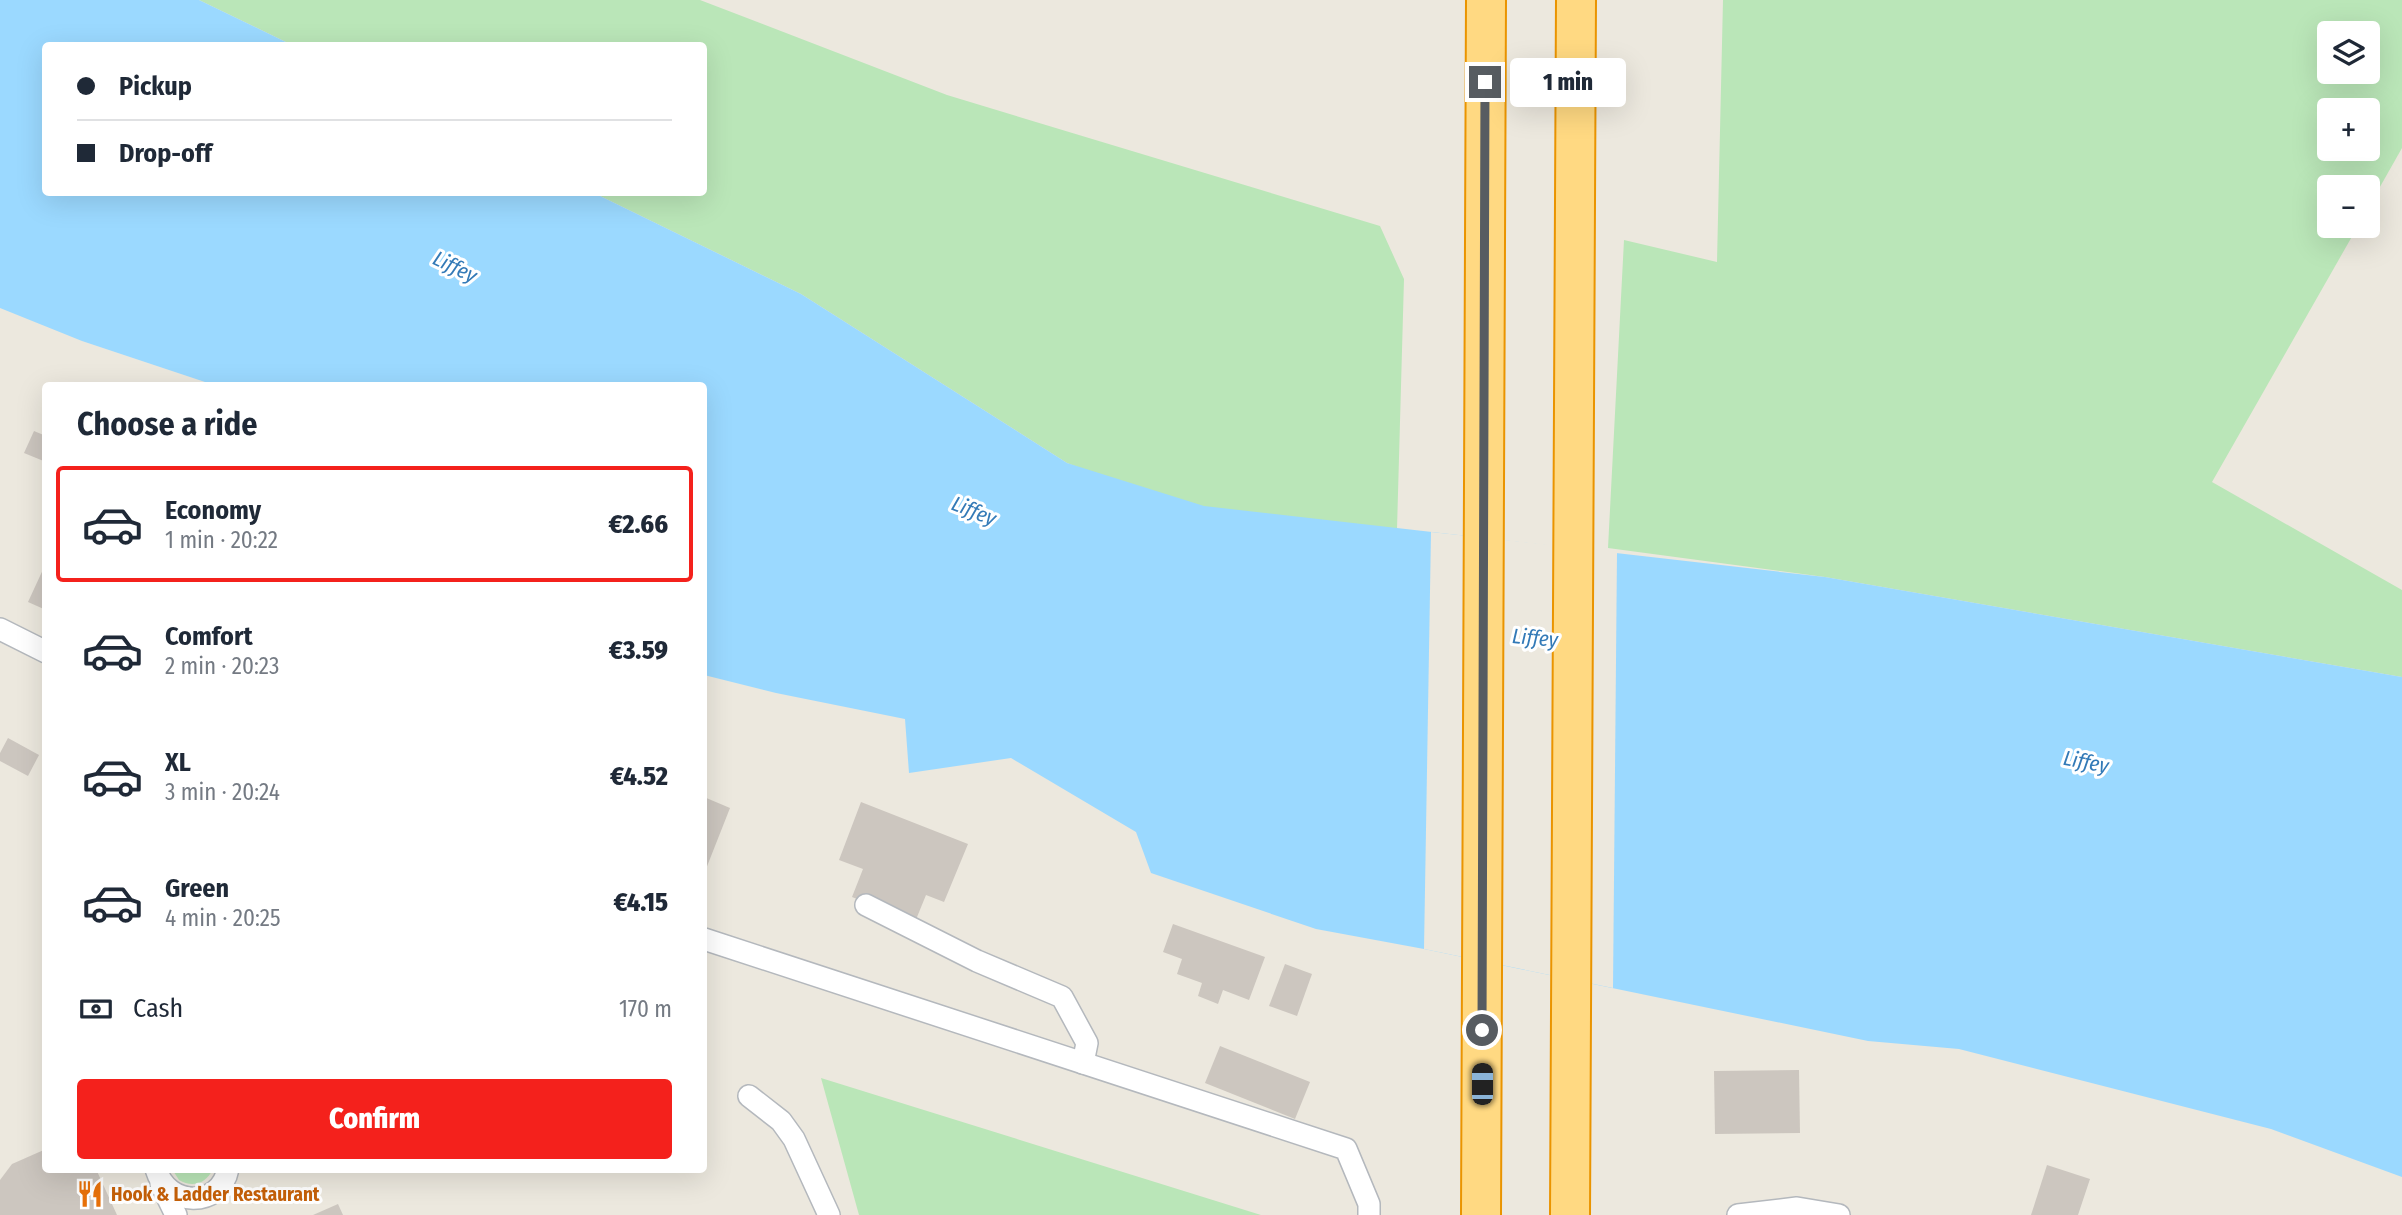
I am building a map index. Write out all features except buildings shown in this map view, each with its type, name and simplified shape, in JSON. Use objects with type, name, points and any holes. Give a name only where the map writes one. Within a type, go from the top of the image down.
[{"type":"highway","points":[[1481,1215],[1486,0]]},
{"type":"highway","points":[[1570,1215],[1576,0]]},
{"type":"lane","points":[[0,629],[42,650]]},
{"type":"lane","points":[[866,905],[977,961],[1062,997],[1087,1043],[1083,1063]]},
{"type":"lane","points":[[707,940],[1346,1149],[1369,1204],[1368,1215]]},
{"type":"lane","points":[[749,1096],[771,1111],[794,1139],[829,1215]]},
{"type":"lane","points":[[157,1174],[166,1188],[187,1199],[211,1194],[220,1186],[226,1173]]},
{"type":"lane","points":[[157,1174],[176,1215]]},
{"type":"lane","points":[[1738,1215],[1797,1208],[1839,1215]]},
{"type":"green space","points":[[199,0],[700,0],[947,95],[1380,226],[1404,279],[1397,529],[1229,526],[1067,463],[801,294],[600,196],[707,196],[707,42],[286,42]]},
{"type":"green space","points":[[1723,0],[2402,0],[2402,148],[2380,187],[2380,175],[2317,175],[2317,238],[2351,238],[2212,482],[2402,590],[2402,677],[1825,577],[1608,548],[1624,240],[1717,262]]},
{"type":"green space","points":[[821,1078],[1261,1215],[859,1215]]},
{"type":"green space","points":[[175,1173],[211,1173],[203,1181],[194,1184],[179,1180]]},
{"type":"water","name":"Liffey","points":[[0,0],[199,0],[286,42],[42,42],[42,196],[600,196],[801,294],[1067,463],[1204,506],[1825,577],[2402,677],[2402,1177],[2271,1129],[1959,1049],[1868,1041],[1316,929],[1151,873],[1136,832],[1011,758],[909,773],[905,719],[776,693],[707,676],[707,382],[205,382],[82,341],[0,308]]},
{"type":"pier","points":[[1431,532],[1617,552],[1613,988],[1424,949]]},
{"type":"place","name":"Hook & Ladder Restaurant","points":[[90,1194]]},
{"type":"route","points":[[1482,1030],[1485,82]]}]
